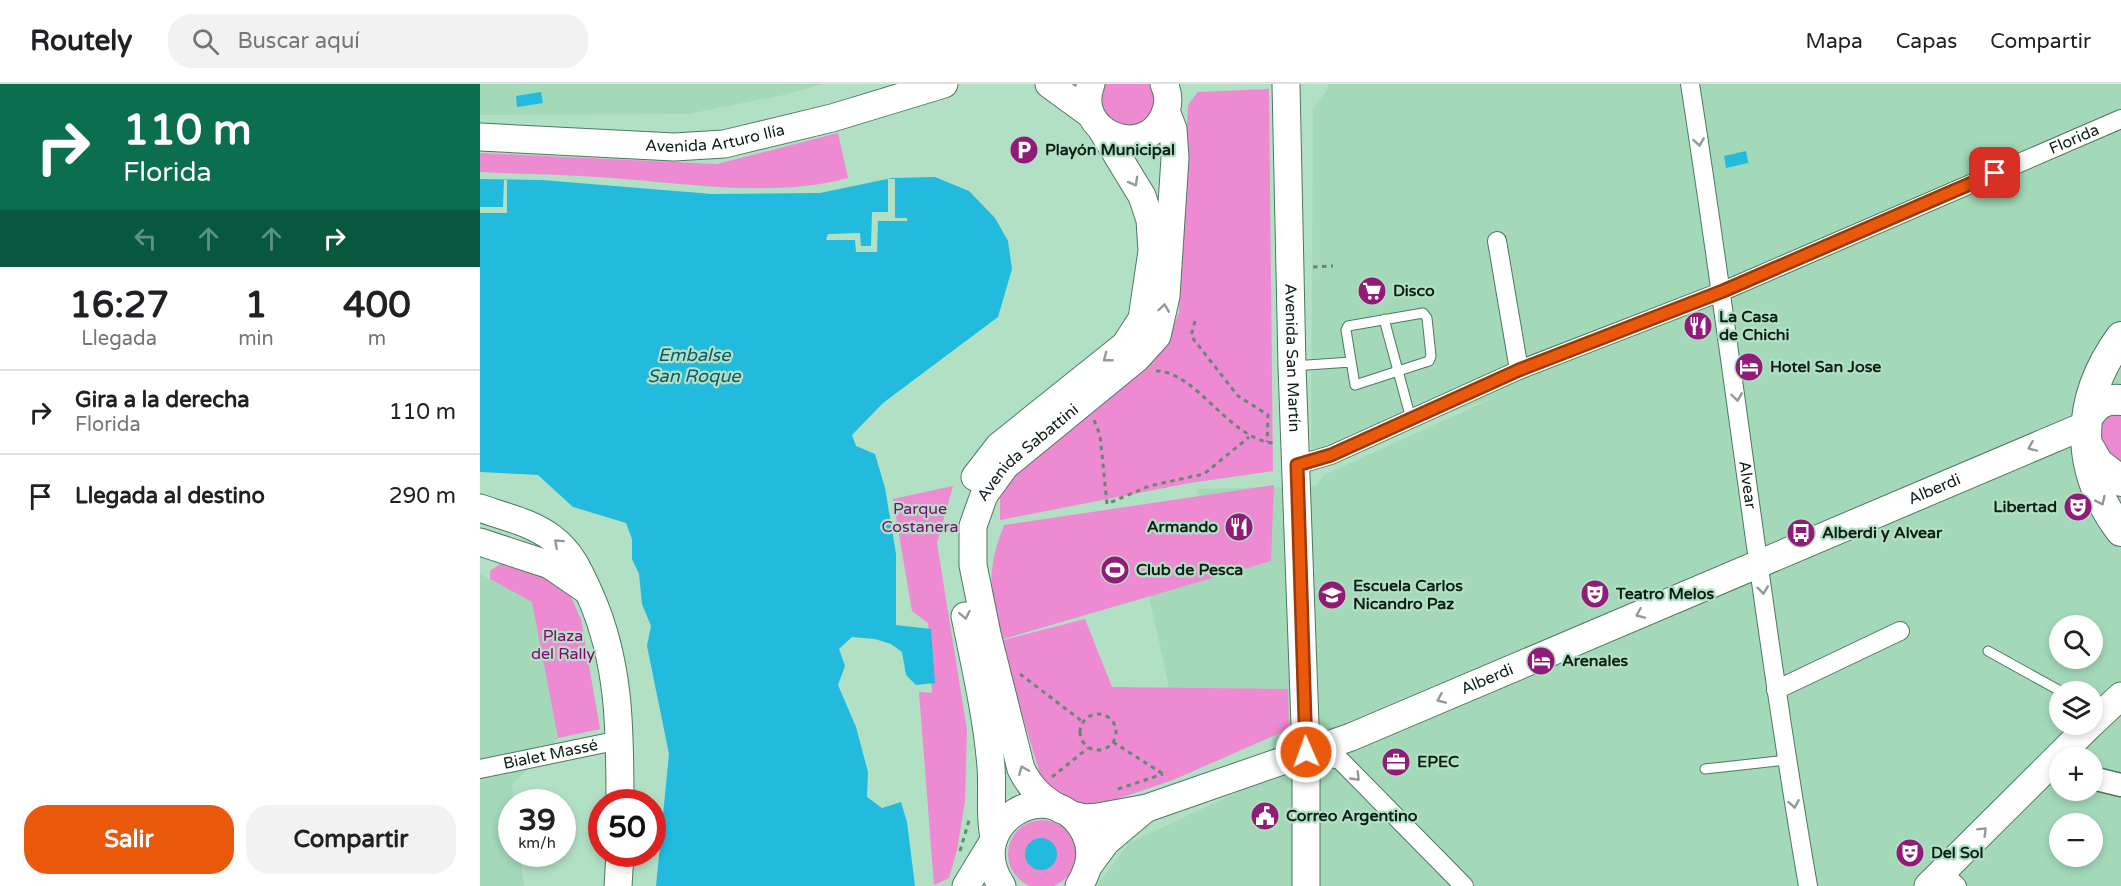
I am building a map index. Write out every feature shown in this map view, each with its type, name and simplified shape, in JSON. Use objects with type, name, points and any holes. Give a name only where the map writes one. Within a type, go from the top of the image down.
[{"type":"main road","name":"Avenida Arturo Ilía","points":[[480,137],[674,147],[724,144],[832,118],[894,96],[944,84]]},
{"type":"main road","name":"Avenida Sabattini","points":[[998,883],[992,867],[991,769],[986,721],[957,575],[955,555],[959,515],[975,475],[988,457],[1125,345],[1143,319],[1152,251],[1150,220],[1142,196],[1097,123],[1049,84]]},
{"type":"main road","points":[[1091,84],[1088,102],[1097,123],[1115,138],[1128,140],[1140,138],[1161,123],[1166,111]]},
{"type":"main road","name":"Avenida Sabattini","points":[[1067,812],[1045,801],[1029,785],[1021,769],[987,634],[972,547],[978,510],[993,481],[1005,466],[1142,354],[1153,343],[1160,330],[1166,296],[1174,158],[1173,129],[1166,111],[1168,99],[1164,84]]},
{"type":"main road","name":"Avenida San Martín","points":[[1286,84],[1292,366],[1306,752],[1306,886]]},
{"type":"main road","points":[[2121,337],[2100,371],[2086,426],[2091,479],[2101,502],[2121,531]]},
{"type":"main road","points":[[2121,400],[2107,399],[2099,403],[2086,426],[2088,447],[2098,463],[2121,481]]},
{"type":"main road","name":"Alberdi","points":[[966,886],[1007,817],[1028,806],[1051,806],[1091,818],[1147,808],[1351,737],[2086,426]]},
{"type":"main road","points":[[487,511],[534,527],[551,537],[572,558],[589,592],[603,622],[612,654],[620,740],[620,789]]},
{"type":"main road","points":[[481,544],[550,565],[589,592]]},
{"type":"main road","points":[[2071,747],[2081,735]]},
{"type":"main road","points":[[1943,881],[2049,772]]},
{"type":"main road","name":"Alberdi","points":[[1084,875],[1106,842],[1147,808]]},
{"type":"main road","points":[[1067,812],[1087,838],[1084,875]]},
{"type":"main road","points":[[618,886],[619,867]]},
{"type":"street","name":"Alvear","points":[[1690,84],[1723,291],[1786,760],[1808,886]]},
{"type":"street","name":"Florida","points":[[1296,455],[1331,455],[1519,370],[1723,291],[2121,118]]},
{"type":"street","points":[[1497,241],[1519,370]]},
{"type":"street","points":[[481,544],[487,511]]},
{"type":"street","points":[[1776,690],[1900,631]]},
{"type":"street","name":"Bialet Massé","points":[[480,769],[620,740]]},
{"type":"street","points":[[1306,752],[1340,760],[1456,882]]},
{"type":"street","points":[[2103,781],[2121,785]]},
{"type":"lane","points":[[1423,313],[1427,318],[1430,359],[1357,385],[1353,383],[1346,330],[1348,326],[1384,319],[1423,313]]},
{"type":"lane","points":[[1384,319],[1411,419]]},
{"type":"lane","points":[[1292,366],[1351,362]]},
{"type":"lane","points":[[1988,651],[2049,685]]},
{"type":"lane","points":[[1705,769],[1786,760]]},
{"type":"path","points":[[1312,267],[1333,266]]},
{"type":"path","points":[[1195,321],[1191,336],[1238,396],[1268,415],[1268,442]]},
{"type":"path","points":[[1147,376],[1158,371],[1165,372],[1188,384],[1249,436],[1296,455]]},
{"type":"path","points":[[1082,403],[1100,435],[1107,504],[1149,486],[1204,474],[1249,436]]},
{"type":"path","points":[[1017,671],[1083,722]]},
{"type":"path","points":[[1094,714],[1108,716],[1117,728],[1113,742],[1101,750],[1088,748],[1080,735],[1083,722],[1094,714]]},
{"type":"path","points":[[1113,742],[1173,780]]},
{"type":"shaded area","points":[[480,84],[823,84],[783,95],[688,114],[480,115]]},
{"type":"shaded area","points":[[1328,84],[2121,84],[2121,886],[1096,886],[1129,843],[1276,774],[1272,736],[1287,689],[1169,688],[1149,596],[1205,580],[1197,489],[1316,486],[1324,475],[1495,397],[1311,460],[1313,108],[1328,89]]},
{"type":"shaded area","points":[[480,574],[532,601],[558,738],[512,785],[512,789],[498,789],[498,867],[522,867],[524,886],[480,886]]},
{"type":"green space","points":[[1103,84],[1151,84],[1156,106],[1146,122],[1128,129],[1103,117],[1100,89]]},
{"type":"green space","points":[[1269,89],[1273,471],[1190,483],[1000,520],[1000,489],[1166,346],[1179,312],[1188,105],[1198,92]]},
{"type":"green space","points":[[838,133],[848,178],[819,184],[788,187],[724,187],[583,176],[480,172],[480,153],[717,164]]},
{"type":"green space","points":[[2121,411],[2121,469],[2116,466],[2098,435],[2105,418]]},
{"type":"green space","name":"Club de Pesca","points":[[1274,485],[1271,561],[1000,640],[992,595],[992,570],[1004,525]]},
{"type":"green space","name":"Parque Costanera","points":[[953,486],[937,543],[967,730],[965,801],[957,850],[949,878],[934,885],[919,692],[932,693],[928,623],[912,611],[893,499]]},
{"type":"green space","name":"Plaza del Rally","points":[[506,560],[567,588],[581,619],[600,729],[558,738],[532,602],[490,579],[490,571]]},
{"type":"green space","points":[[1085,619],[1112,687],[1288,689],[1289,729],[1173,780],[1099,805],[1065,801],[1041,777],[1000,641]]},
{"type":"green space","points":[[1035,821],[1049,821],[1061,826],[1070,835],[1075,847],[1075,861],[1070,873],[1061,882],[1049,887],[1035,887],[1023,882],[1014,873],[1009,861],[1009,847],[1014,835],[1023,826]]},
{"type":"water","points":[[541,92],[543,103],[517,107],[516,96]]},
{"type":"water","points":[[1746,151],[1749,166],[1748,163],[1726,168],[1724,156]]},
{"type":"water","name":"Embalse San Roque","points":[[935,177],[969,191],[995,218],[1008,241],[1012,269],[998,317],[883,403],[852,435],[856,446],[875,454],[885,488],[896,554],[896,625],[931,629],[935,683],[916,685],[906,675],[902,652],[891,644],[875,639],[852,637],[839,649],[845,666],[838,685],[856,727],[868,772],[867,797],[882,808],[901,802],[907,822],[915,886],[656,886],[658,867],[666,867],[666,789],[669,754],[647,646],[651,626],[642,604],[639,574],[632,559],[632,539],[626,523],[573,507],[538,475],[480,472],[480,179],[542,180],[712,194],[820,193],[892,178]]},
{"type":"water","points":[[1041,838],[1053,842],[1057,854],[1053,866],[1041,870],[1029,866],[1025,854],[1029,842]]},
{"type":"pier","points":[[888,179],[895,179],[895,218],[907,218],[907,221],[878,221],[877,252],[856,252],[855,240],[826,240],[828,234],[860,233],[861,246],[871,246],[872,212],[888,212]]},
{"type":"pier","points":[[504,180],[507,180],[507,213],[480,213],[480,207],[503,207]]},
{"type":"place","name":"Playón Municipal","points":[[1024,150]]},
{"type":"place","name":"Disco","points":[[1372,291]]},
{"type":"place","name":"La Casa de Chichi","points":[[1698,326]]},
{"type":"place","name":"Hotel San Jose","points":[[1749,367]]},
{"type":"place","name":"Libertad","points":[[2078,507]]},
{"type":"place","name":"Armando","points":[[1239,527]]},
{"type":"place","name":"Alberdi y Alvear","points":[[1801,533]]},
{"type":"place","name":"Club de Pesca","points":[[1115,570]]},
{"type":"place","name":"Teatro Melos","points":[[1595,594]]},
{"type":"place","name":"Escuela Carlos Nicandro Paz","points":[[1332,595]]},
{"type":"place","name":"Arenales","points":[[1541,661]]},
{"type":"place","name":"EPEC","points":[[1396,762]]},
{"type":"place","name":"Correo Argentino","points":[[1265,816]]},
{"type":"place","name":"Del Sol","points":[[1910,853]]},
{"type":"route","points":[[1306,752],[1297,465],[1331,455],[1519,370],[1723,291],[1995,173]]}]
